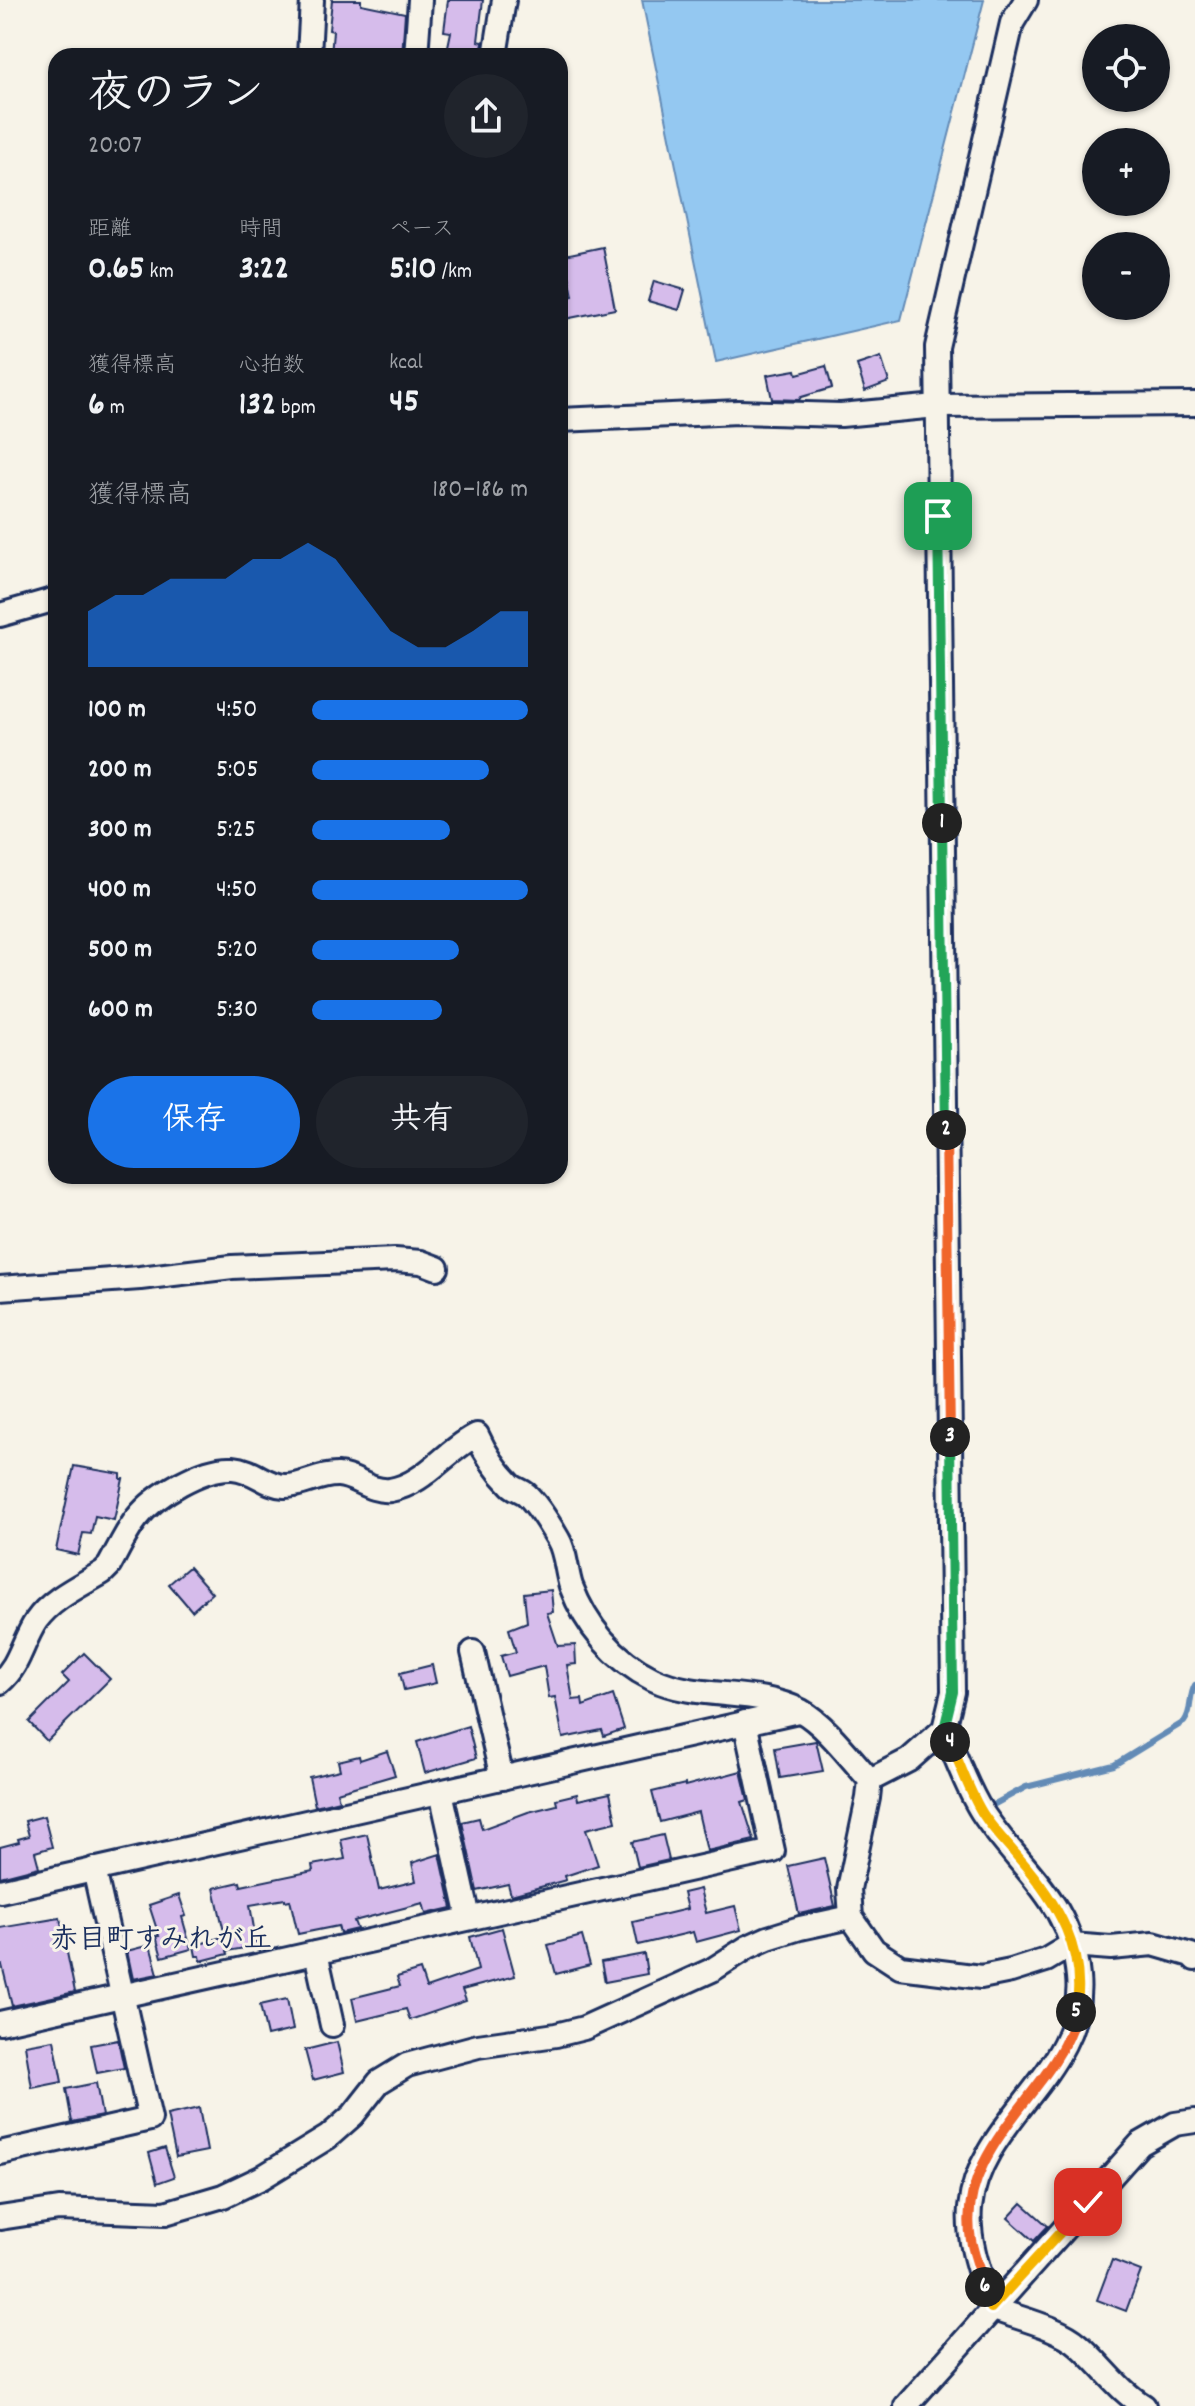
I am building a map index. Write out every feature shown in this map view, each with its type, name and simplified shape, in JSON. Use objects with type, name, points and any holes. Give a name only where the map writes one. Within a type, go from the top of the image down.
[{"type":"street","points":[[309,48],[312,0]]},
{"type":"street","points":[[417,48],[420,0]]},
{"type":"street","points":[[496,48],[504,0]]},
{"type":"street","points":[[870,1780],[925,1749],[944,1729],[953,1692],[937,347],[1012,23],[1026,0]]},
{"type":"street","points":[[568,420],[738,412],[841,415],[937,406],[1195,404]]},
{"type":"street","points":[[0,615],[48,601]]},
{"type":"street","points":[[0,1288],[140,1278],[232,1267],[395,1260],[421,1262],[437,1268]]},
{"type":"street","points":[[0,1682],[17,1663],[32,1628],[46,1609],[103,1572],[137,1517],[161,1496],[184,1482],[229,1468],[250,1470],[275,1485],[296,1486],[317,1478],[339,1475],[369,1488],[391,1489],[415,1480],[460,1443],[477,1435],[496,1468],[513,1487],[526,1495],[560,1542],[571,1585],[580,1605],[594,1629],[624,1662],[676,1688],[745,1696],[800,1711],[812,1718],[870,1780],[849,1889],[851,1917],[874,1950],[900,1967],[981,1977],[1046,1960],[1071,1945],[1111,1948],[1153,1944],[1191,1955],[1195,1959]]},
{"type":"street","points":[[473,1652],[502,1778]]},
{"type":"street","points":[[0,1891],[800,1711]]},
{"type":"street","points":[[0,2023],[773,1851],[745,1722]]},
{"type":"street","points":[[944,1729],[980,1809],[1043,1886],[1060,1912],[1078,1976],[1074,2022],[1062,2050],[1003,2129],[985,2157],[974,2183],[970,2237],[991,2308]]},
{"type":"street","points":[[441,1792],[469,1918]]},
{"type":"street","points":[[0,2153],[150,2119],[94,1869]]},
{"type":"street","points":[[0,2218],[59,2209],[165,2213],[223,2196],[261,2178],[328,2137],[353,2115],[379,2082],[407,2065],[478,2046],[584,2028],[712,1970],[768,1938],[851,1917]]},
{"type":"street","points":[[316,1953],[332,2025]]},
{"type":"street","points":[[906,2406],[1140,2144],[1175,2124],[1195,2121]]},
{"type":"street","points":[[991,2308],[1064,2335],[1077,2343],[1130,2397],[1144,2406]]},
{"type":"water","points":[[642,0],[984,0],[901,320],[716,362]]},
{"type":"building","points":[[332,0],[361,0],[361,4],[405,13],[403,48],[332,48],[333,31],[329,30]]},
{"type":"building","points":[[448,0],[483,0],[478,41],[483,42],[482,48],[448,48],[451,32],[444,31]]},
{"type":"building","points":[[603,247],[615,309],[568,318],[568,297],[573,296],[568,254]]},
{"type":"building","points":[[654,281],[685,290],[679,310],[648,301]]},
{"type":"building","points":[[881,357],[889,382],[865,391],[857,365]]},
{"type":"building","points":[[826,366],[832,388],[799,400],[772,399],[767,375],[796,370],[797,374]]},
{"type":"building","points":[[74,1466],[121,1474],[123,1479],[114,1520],[95,1516],[91,1534],[83,1533],[78,1555],[56,1550]]},
{"type":"building","points":[[189,1567],[212,1593],[192,1611],[169,1584]]},
{"type":"building","points":[[551,1590],[553,1612],[547,1613],[558,1646],[575,1645],[576,1664],[567,1665],[573,1700],[582,1699],[583,1706],[613,1695],[624,1729],[604,1736],[602,1730],[563,1738],[555,1697],[549,1698],[544,1666],[507,1676],[501,1656],[516,1652],[509,1629],[527,1622],[524,1593]]},
{"type":"building","points":[[84,1653],[110,1679],[47,1741],[29,1722],[69,1682],[62,1675]]},
{"type":"building","points":[[432,1665],[436,1683],[404,1690],[400,1673]]},
{"type":"building","points":[[468,1726],[476,1758],[425,1773],[417,1742]]},
{"type":"building","points":[[816,1741],[823,1771],[780,1778],[775,1748]]},
{"type":"building","points":[[387,1751],[395,1775],[337,1792],[339,1800],[315,1806],[309,1777],[340,1770],[338,1761],[359,1756],[360,1760]]},
{"type":"building","points":[[741,1771],[748,1800],[742,1802],[754,1840],[707,1851],[698,1812],[660,1822],[652,1792]]},
{"type":"building","points":[[610,1793],[616,1822],[586,1829],[598,1865],[565,1876],[566,1880],[511,1895],[508,1884],[477,1891],[462,1822],[479,1818],[482,1829],[557,1805],[556,1799],[577,1794],[578,1800]]},
{"type":"building","points":[[44,1816],[52,1847],[35,1852],[39,1867],[0,1877],[0,1847],[29,1836],[25,1821]]},
{"type":"building","points":[[367,1834],[379,1890],[416,1881],[412,1863],[440,1854],[452,1908],[426,1914],[423,1903],[354,1921],[357,1929],[340,1933],[338,1926],[298,1934],[290,1900],[250,1905],[257,1946],[227,1951],[228,1954],[201,1961],[200,1956],[196,1956],[194,1946],[225,1936],[214,1888],[240,1882],[241,1886],[313,1871],[312,1865],[345,1859],[341,1840]]},
{"type":"building","points":[[663,1835],[669,1860],[638,1867],[632,1842]]},
{"type":"building","points":[[824,1858],[835,1906],[799,1914],[788,1866]]},
{"type":"building","points":[[700,1889],[706,1913],[735,1906],[741,1930],[696,1942],[693,1932],[638,1945],[633,1922],[687,1909],[683,1893]]},
{"type":"building","points":[[179,1895],[191,1949],[162,1957],[149,1905]]},
{"type":"building","points":[[60,1918],[75,1992],[12,2006],[0,1965],[0,1928]]},
{"type":"building","points":[[502,1928],[515,1976],[462,1990],[466,2001],[410,2020],[406,2009],[357,2021],[352,1998],[400,1986],[397,1977],[420,1970],[426,1988],[478,1970],[470,1937]]},
{"type":"building","points":[[582,1936],[590,1965],[556,1974],[548,1945]]},
{"type":"building","points":[[150,1945],[158,1974],[133,1979],[127,1951]]},
{"type":"building","points":[[644,1954],[647,1974],[605,1982],[601,1962]]},
{"type":"building","points":[[287,1999],[293,2030],[267,2036],[260,2005]]},
{"type":"building","points":[[54,2040],[62,2082],[32,2088],[25,2045]]},
{"type":"building","points":[[118,2040],[124,2068],[97,2073],[91,2045]]},
{"type":"building","points":[[337,2042],[344,2072],[313,2080],[305,2050]]},
{"type":"building","points":[[96,2083],[102,2116],[72,2122],[66,2089]]},
{"type":"building","points":[[199,2108],[207,2151],[176,2157],[167,2115]]},
{"type":"building","points":[[165,2148],[174,2177],[157,2183],[149,2153]]},
{"type":"building","points":[[1022,2203],[1048,2226],[1034,2241],[1008,2218]]},
{"type":"building","points":[[1112,2260],[1141,2271],[1126,2311],[1097,2300]]},
{"type":"waterway","points":[[993,1805],[1026,1787],[1114,1765],[1184,1722],[1195,1685]]},
{"type":"district","name":"赤目町すみれが丘","points":[[161,1942]]},
{"type":"route","points":[[938,516],[953,1692],[944,1729],[980,1809],[1043,1886],[1060,1912],[1078,1976],[1074,2022],[1062,2050],[1003,2129],[985,2157],[974,2183],[970,2237],[991,2308],[1088,2202]]}]
